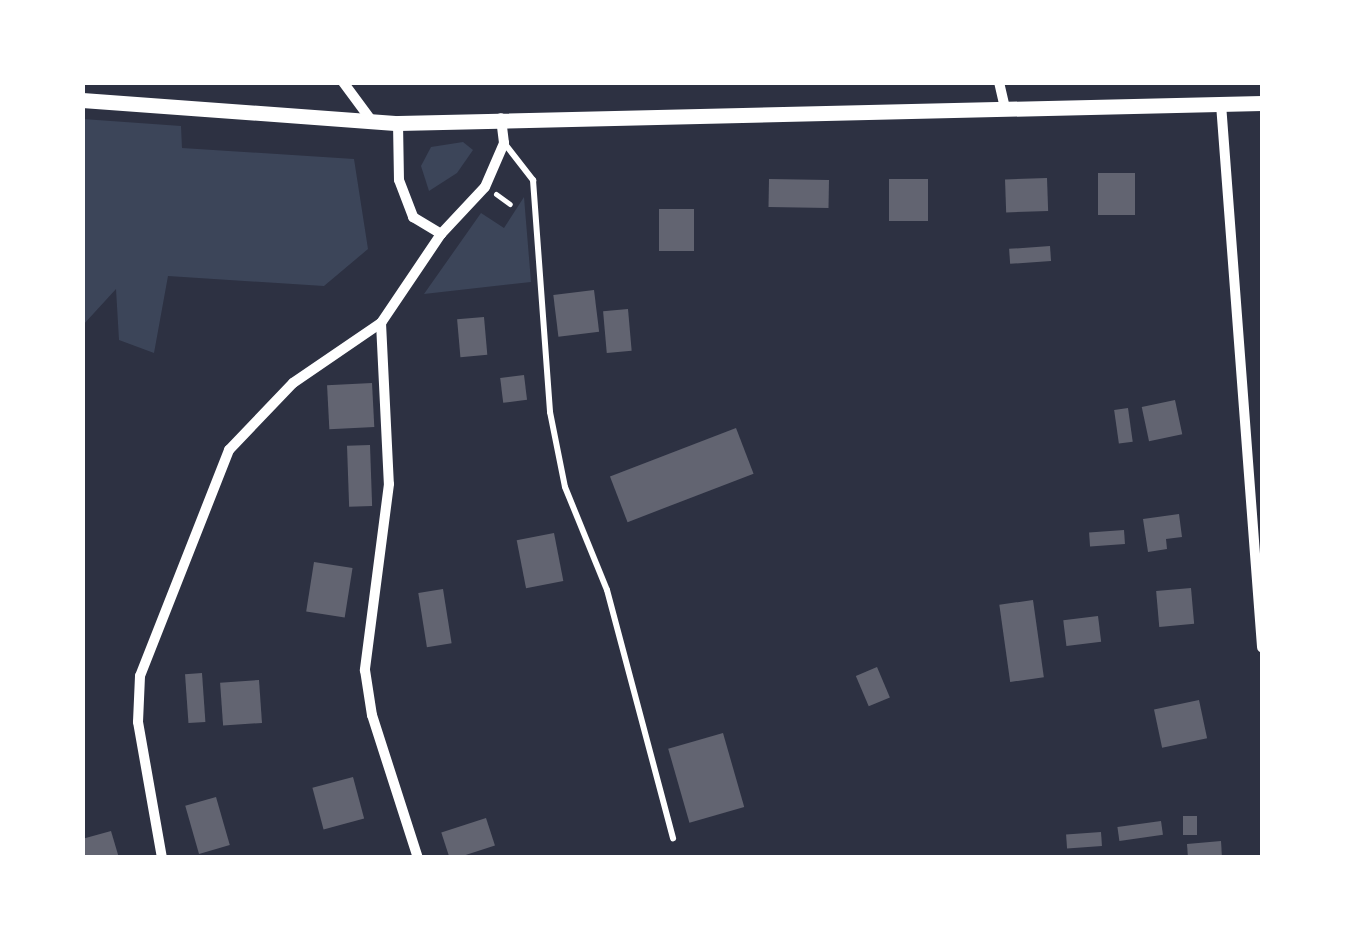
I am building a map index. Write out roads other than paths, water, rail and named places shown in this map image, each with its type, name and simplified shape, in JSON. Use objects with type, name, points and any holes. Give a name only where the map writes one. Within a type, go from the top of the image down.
[{"type":"street","points":[[343,82],[371,120]]},
{"type":"street","points":[[999,82],[1005,108]]},
{"type":"street","points":[[82,100],[398,124],[501,118],[1262,103]]},
{"type":"street","points":[[1221,104],[1262,647]]},
{"type":"street","points":[[162,858],[138,722],[140,676],[162,610],[229,450],[293,382],[381,323],[441,234],[485,187],[504,143],[501,118]]},
{"type":"street","points":[[398,124],[399,180],[413,217],[441,234]]},
{"type":"street","points":[[381,323],[388,484],[365,670],[372,714],[418,858]]},
{"type":"lane","points":[[504,143],[533,180],[550,412],[565,487],[606,590],[674,838]]}]
